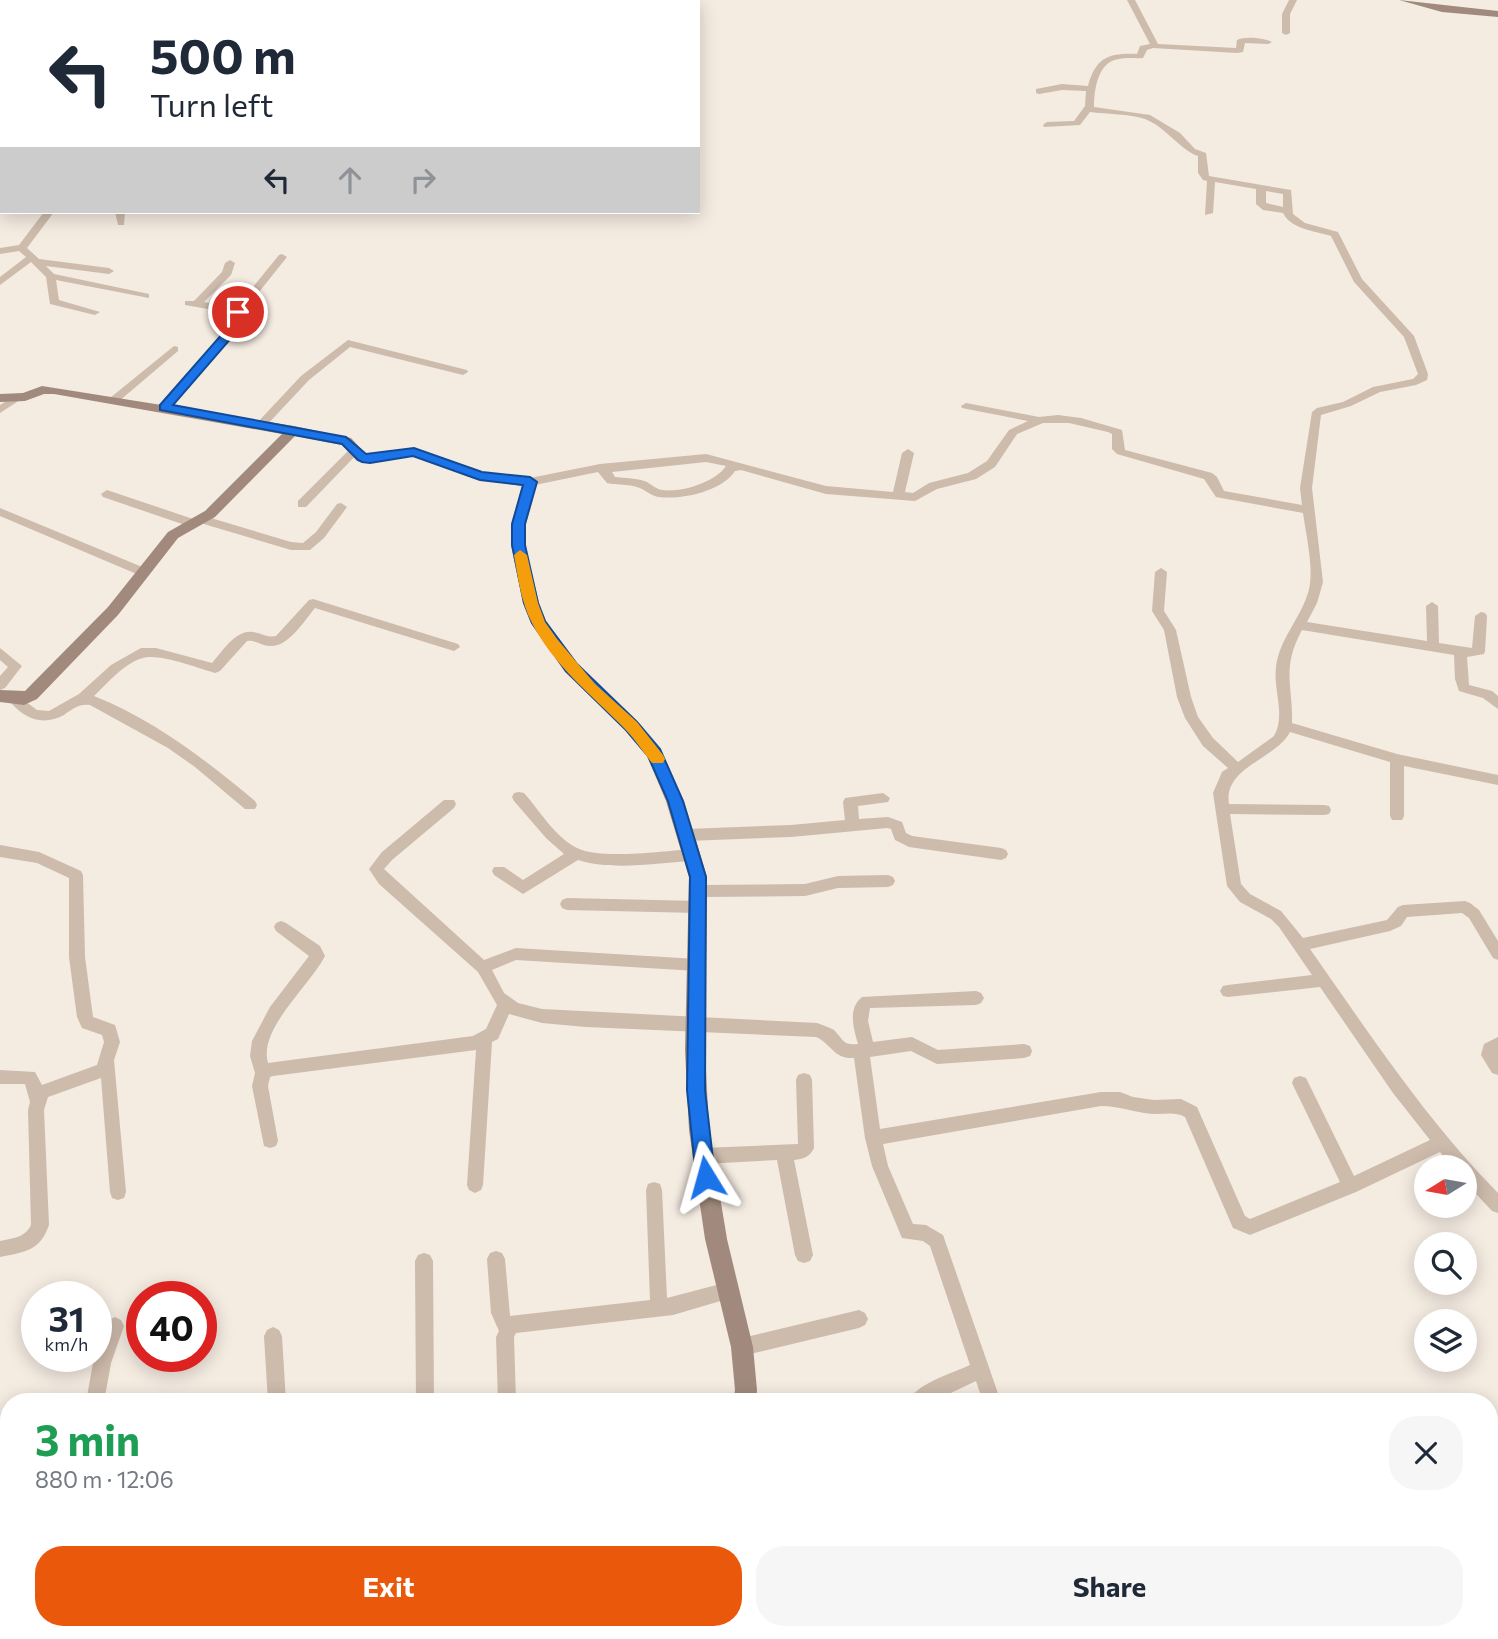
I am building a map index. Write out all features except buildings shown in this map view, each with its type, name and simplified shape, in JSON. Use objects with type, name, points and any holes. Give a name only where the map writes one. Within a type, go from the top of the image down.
[{"type":"street","points":[[1132,0],[1139,19],[1154,40],[1154,46]]},
{"type":"street","points":[[1286,33],[1286,14],[1293,0]]},
{"type":"street","points":[[1404,0],[1442,9],[1498,14]]},
{"type":"street","points":[[1047,125],[1077,123],[1089,107],[1097,71],[1108,60],[1118,56],[1140,56],[1143,48],[1154,46],[1237,51],[1240,50],[1241,40],[1268,42]]},
{"type":"street","points":[[1039,91],[1062,87],[1091,89]]},
{"type":"street","points":[[1089,107],[1097,112],[1144,116],[1171,131],[1192,151],[1203,155],[1203,175],[1211,181],[1288,192],[1286,210],[1292,219],[1302,225],[1335,234],[1358,280],[1409,337],[1423,374],[1423,378],[1416,382],[1377,389],[1347,404],[1321,410],[1316,414],[1306,480],[1317,582],[1314,596],[1286,648],[1281,682],[1286,726],[1279,740],[1227,776],[1222,785],[1222,809],[1234,886],[1253,904],[1276,915],[1451,1155]]},
{"type":"street","points":[[1209,213],[1211,181]]},
{"type":"street","points":[[1261,187],[1261,204],[1266,208],[1286,210]]},
{"type":"street","points":[[22,248],[48,214]]},
{"type":"street","points":[[120,214],[121,223]]},
{"type":"street","points":[[0,251],[22,248],[51,276],[145,296]]},
{"type":"street","points":[[164,407],[229,334],[238,320],[238,312],[282,257]]},
{"type":"street","points":[[0,282],[35,259],[109,271]]},
{"type":"street","points":[[230,263],[227,273],[193,304],[238,312]]},
{"type":"street","points":[[51,276],[54,302],[95,312]]},
{"type":"street","points":[[260,426],[305,378],[348,343],[463,372]]},
{"type":"street","points":[[114,400],[174,349]]},
{"type":"street","points":[[0,410],[8,398],[54,390],[164,407],[346,441],[362,458],[414,452],[480,476],[530,482],[593,468],[706,458],[817,488],[898,497],[919,496],[933,486],[972,476],[996,460],[1013,432],[1050,418],[1101,424],[1118,432],[1117,445],[1121,452],[1208,476],[1220,494],[1308,510]]},
{"type":"street","points":[[966,406],[1040,420]]},
{"type":"street","points":[[8,698],[31,695],[67,661],[173,535],[219,506],[293,430]]},
{"type":"street","points":[[302,504],[356,449]]},
{"type":"street","points":[[898,497],[908,453]]},
{"type":"street","points":[[604,469],[615,482],[642,484],[656,493],[668,494],[715,483],[725,477],[732,468],[741,466]]},
{"type":"street","points":[[530,482],[519,524],[518,545],[531,603],[539,623],[571,667],[631,726],[654,753],[687,835],[692,855],[699,899],[696,1090],[716,1239],[742,1347],[746,1393]]},
{"type":"street","points":[[107,494],[196,521],[291,546],[306,547],[320,535],[341,507]]},
{"type":"street","points":[[0,512],[144,572]]},
{"type":"street","points":[[1161,572],[1158,611],[1170,630],[1184,697],[1192,718],[1208,742],[1237,769]]},
{"type":"street","points":[[8,698],[46,718],[58,715],[83,698],[116,668],[141,653],[156,653],[215,668],[243,637],[253,636],[270,642],[280,640],[313,603],[454,647]]},
{"type":"street","points":[[1432,606],[1433,646]]},
{"type":"street","points":[[1299,625],[1472,653],[1479,651],[1480,616]]},
{"type":"street","points":[[1460,651],[1464,688],[1488,694],[1498,704]]},
{"type":"street","points":[[0,653],[16,666],[0,685]]},
{"type":"street","points":[[83,698],[173,744],[250,805]]},
{"type":"street","points":[[1286,726],[1397,759],[1498,780]]},
{"type":"street","points":[[1397,759],[1397,817]]},
{"type":"street","points":[[519,797],[560,842],[576,855]]},
{"type":"street","points":[[853,825],[850,802],[883,798]]},
{"type":"street","points":[[449,804],[387,856],[376,869],[384,880],[484,968],[505,1005],[542,1016],[822,1031],[842,1050],[864,1051],[917,1045],[926,1054],[937,1058],[1024,1051]]},
{"type":"street","points":[[1222,809],[1324,810]]},
{"type":"street","points":[[687,835],[892,823],[900,836],[909,841],[1001,854]]},
{"type":"street","points":[[0,851],[39,858],[76,875],[77,957],[85,1017],[87,1023],[109,1030],[112,1035],[108,1063],[118,1192]]},
{"type":"street","points":[[499,871],[523,888],[576,855],[631,858],[692,855]]},
{"type":"street","points":[[567,904],[699,899],[805,890],[838,882],[888,881]]},
{"type":"street","points":[[1299,945],[1390,925],[1396,922],[1403,911],[1460,906],[1474,914],[1498,954]]},
{"type":"street","points":[[270,1140],[260,1086],[263,1073],[258,1058],[261,1035],[317,956],[315,950],[281,927]]},
{"type":"street","points":[[484,968],[506,956],[516,954],[697,965]]},
{"type":"street","points":[[1228,991],[1323,980]]},
{"type":"street","points":[[976,998],[867,1002],[862,1006],[860,1016],[873,1138],[880,1166],[908,1232],[926,1233],[937,1241],[989,1393]]},
{"type":"street","points":[[263,1073],[270,1069],[475,1043],[492,1034],[505,1005]]},
{"type":"street","points":[[475,1185],[484,1040]]},
{"type":"street","points":[[1498,1044],[1490,1049],[1489,1055],[1498,1068]]},
{"type":"street","points":[[37,1099],[41,1092],[48,1088],[96,1074],[108,1063]]},
{"type":"street","points":[[0,1077],[29,1077],[37,1099],[40,1225],[31,1242],[0,1249]]},
{"type":"street","points":[[703,1156],[800,1152],[806,1148],[804,1080]]},
{"type":"street","points":[[1300,1083],[1350,1186]]},
{"type":"street","points":[[873,1138],[1114,1098],[1137,1105],[1186,1108],[1243,1226],[1257,1225],[1350,1186],[1441,1143]]},
{"type":"street","points":[[784,1153],[804,1255]]},
{"type":"street","points":[[1477,1183],[1498,1205]]},
{"type":"street","points":[[654,1189],[659,1308]]},
{"type":"street","points":[[496,1259],[502,1321],[510,1326],[583,1315],[659,1308],[690,1303],[728,1291]]},
{"type":"street","points":[[424,1261],[425,1393]]},
{"type":"street","points":[[742,1347],[859,1319]]},
{"type":"street","points":[[97,1393],[102,1363],[115,1326]]},
{"type":"street","points":[[507,1393],[505,1338],[510,1326]]},
{"type":"street","points":[[273,1336],[276,1393]]},
{"type":"street","points":[[929,1393],[980,1370]]},
{"type":"slow traffic","points":[[520,555],[531,603],[539,623],[552,643],[571,667],[645,741],[657,759]]},
{"type":"route","points":[[238,312],[238,320],[229,334],[164,407],[346,441],[354,446],[362,458],[414,452],[480,476],[530,482],[519,524],[518,545],[531,603],[539,623],[571,667],[631,726],[654,753],[676,801],[698,877],[696,1090],[706,1177]]}]
